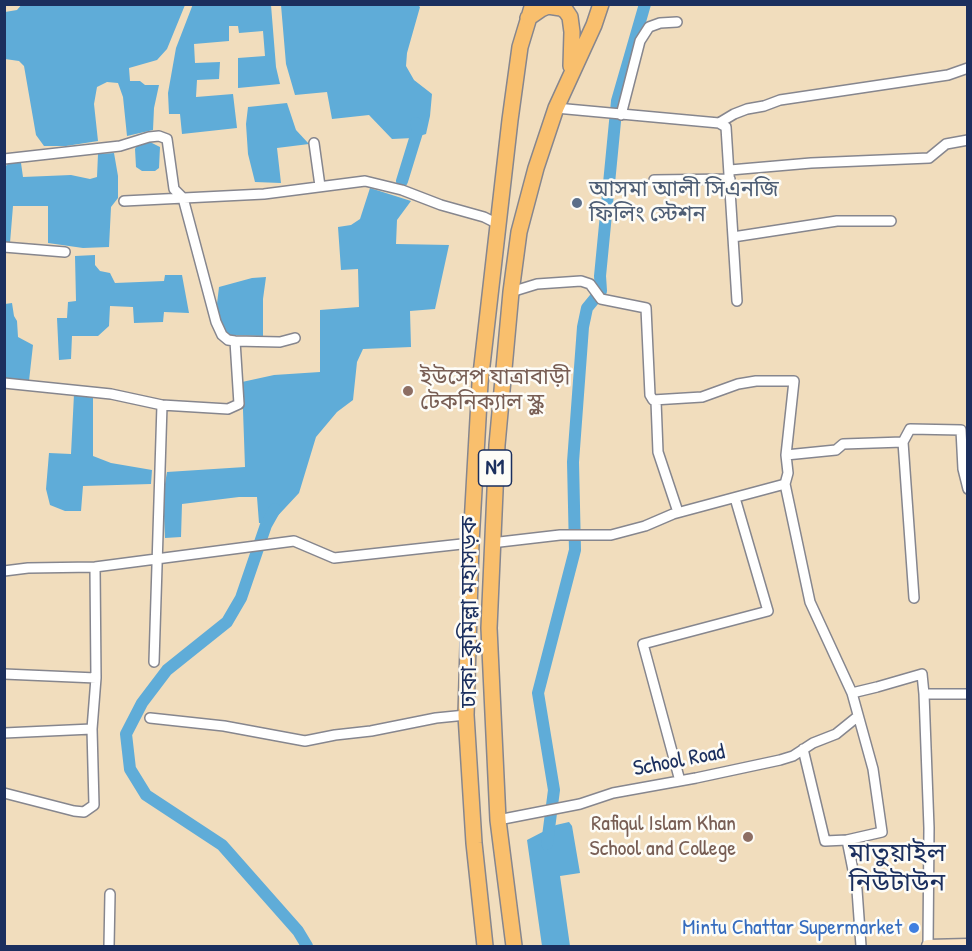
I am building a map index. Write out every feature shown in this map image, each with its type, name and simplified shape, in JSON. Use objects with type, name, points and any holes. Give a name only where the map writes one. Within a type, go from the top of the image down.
[{"type":"highway","name":"ঢাকা–কুমিল্লা মহাসড়ক","points":[[514,946],[498,820],[489,628],[497,445],[511,292],[519,232],[536,168],[556,108],[594,25],[601,4]]},
{"type":"highway","points":[[531,11],[548,6],[566,11],[570,18],[572,32],[570,76]]},
{"type":"highway","name":"ঢাকা–কুমিল্লা মহাসড়ক","points":[[485,946],[474,843],[466,715],[471,543],[480,382],[518,57],[531,11]]},
{"type":"main road","points":[[928,946],[968,945]]},
{"type":"street","points":[[621,115],[640,42],[649,27],[660,23],[677,22]]},
{"type":"street","points":[[719,123],[747,109],[788,98],[948,75],[968,68]]},
{"type":"street","points":[[556,108],[719,123],[726,127],[737,301]]},
{"type":"street","points":[[4,159],[120,146],[149,137],[159,136],[167,139],[174,189],[183,198],[216,322],[222,335],[228,340],[235,341],[280,342],[295,338]]},
{"type":"street","points":[[654,180],[730,175],[811,163],[929,158],[946,144],[968,140]]},
{"type":"street","points":[[314,143],[320,186]]},
{"type":"street","points":[[124,201],[264,194],[365,181],[385,185],[441,205],[484,217],[498,224]]},
{"type":"street","points":[[733,237],[837,221],[891,221]]},
{"type":"street","points":[[4,247],[65,252]]},
{"type":"street","points":[[511,292],[537,284],[581,281],[590,284],[601,299],[646,308],[650,395],[656,401],[702,397],[738,384],[756,381],[794,381],[786,455],[788,473],[785,484],[810,602],[852,693],[873,768],[882,832],[848,840],[825,841],[803,749]]},
{"type":"street","points":[[4,383],[111,394],[162,405],[228,409],[239,404],[235,341]]},
{"type":"street","points":[[656,401],[658,452],[678,512]]},
{"type":"street","points":[[154,662],[162,405]]},
{"type":"street","points":[[914,598],[903,442],[910,429],[961,430],[968,489]]},
{"type":"street","points":[[786,455],[836,450],[843,444],[903,442]]},
{"type":"street","points":[[491,543],[560,535],[611,535],[645,526],[678,512],[785,484]]},
{"type":"street","points":[[680,781],[643,644],[768,611],[735,498]]},
{"type":"street","points":[[4,571],[28,568],[95,567],[294,542],[334,558],[471,543]]},
{"type":"street","points":[[4,793],[74,811],[89,810],[94,805],[92,729],[96,678],[95,567]]},
{"type":"street","points":[[4,674],[96,678]]},
{"type":"street","points":[[852,693],[922,674],[929,828],[928,946]]},
{"type":"street","points":[[924,694],[968,694]]},
{"type":"street","points":[[150,718],[224,726],[305,741],[436,718],[466,715]]},
{"type":"street","name":"School Road","points":[[498,820],[580,804],[613,793],[780,760],[793,756],[836,734],[858,717]]},
{"type":"street","points":[[4,733],[92,729]]},
{"type":"street","points":[[848,840],[856,890],[861,946]]},
{"type":"street","points":[[109,946],[110,894]]},
{"type":"water","points":[[22,4],[185,5],[167,49],[157,60],[129,68],[130,81],[140,81],[145,85],[159,85],[154,108],[153,130],[127,136],[123,97],[118,83],[107,82],[97,87],[94,104],[98,141],[66,146],[44,146],[36,135],[24,66],[19,61],[5,59],[5,12],[17,10]]},
{"type":"water","points":[[193,4],[271,5],[276,67],[280,84],[238,88],[238,58],[265,56],[263,31],[239,33],[238,26],[229,26],[229,41],[194,44],[195,63],[220,62],[219,79],[197,80],[196,97],[233,94],[237,128],[182,134],[180,114],[169,114],[168,93],[176,48]]},
{"type":"water","points":[[417,4],[420,7],[407,53],[406,66],[414,80],[432,94],[426,134],[413,138],[392,139],[369,115],[332,119],[327,92],[295,95],[286,64],[281,5]]},
{"type":"water","points":[[287,103],[296,130],[309,144],[277,148],[281,183],[255,182],[248,154],[246,124],[248,107]]},
{"type":"water","points":[[150,142],[160,147],[159,168],[155,171],[142,171],[136,167],[135,149],[137,145]]},
{"type":"water","points":[[114,153],[118,176],[118,198],[111,207],[109,247],[83,248],[48,243],[48,206],[13,206],[10,243],[5,243],[4,169],[8,163],[21,163],[23,177],[71,175],[90,179],[97,177],[98,154]]},
{"type":"water","points":[[370,188],[411,201],[397,220],[396,244],[449,245],[435,309],[410,311],[411,347],[363,349],[357,362],[353,400],[337,412],[316,437],[299,493],[271,523],[259,523],[257,497],[182,504],[181,537],[165,538],[163,495],[167,472],[245,467],[242,382],[274,375],[320,372],[320,310],[359,307],[358,269],[341,270],[338,227],[351,225],[360,219]]},
{"type":"water","points":[[95,255],[95,265],[100,271],[110,273],[115,283],[164,281],[165,275],[182,275],[189,313],[164,312],[163,322],[134,323],[133,307],[110,306],[109,326],[98,336],[72,336],[71,359],[59,360],[57,318],[67,318],[68,302],[76,301],[75,256]]},
{"type":"water","points":[[266,277],[263,299],[263,336],[227,335],[221,327],[217,304],[219,287],[252,278]]},
{"type":"water","points":[[12,303],[18,337],[33,345],[29,381],[5,380],[5,304]]},
{"type":"water","points":[[74,394],[93,398],[93,456],[111,463],[152,470],[151,484],[83,486],[81,511],[65,511],[50,505],[46,489],[49,453],[71,454]]},
{"type":"water","points":[[569,822],[572,826],[580,873],[560,876],[570,946],[542,946],[527,840],[556,825]]},
{"type":"waterway","points":[[547,844],[554,790],[538,693],[575,550],[573,462],[583,327],[587,308],[601,291],[600,276],[617,101],[645,4]]},
{"type":"waterway","points":[[402,181],[418,129],[416,123]]},
{"type":"waterway","points":[[275,509],[266,525],[241,598],[227,622],[167,670],[142,703],[126,734],[130,769],[146,795],[222,845],[298,931],[307,946]]},
{"type":"place","name":"আসমা আলী সিএনজি ফিলিং স্টেশন","points":[[577,203]]},
{"type":"place","name":"ইউসেপ যাত্রাবাড়ী টেকনিক্যাল স্কুল","points":[[408,391]]},
{"type":"place","name":"Rafiqul Islam Khan School and College","points":[[748,837]]},
{"type":"place","name":"Mintu Chattar Supermarket","points":[[914,928]]},
{"type":"district","name":"মাতুয়াইল নিউটাউন","points":[[897,869]]}]
